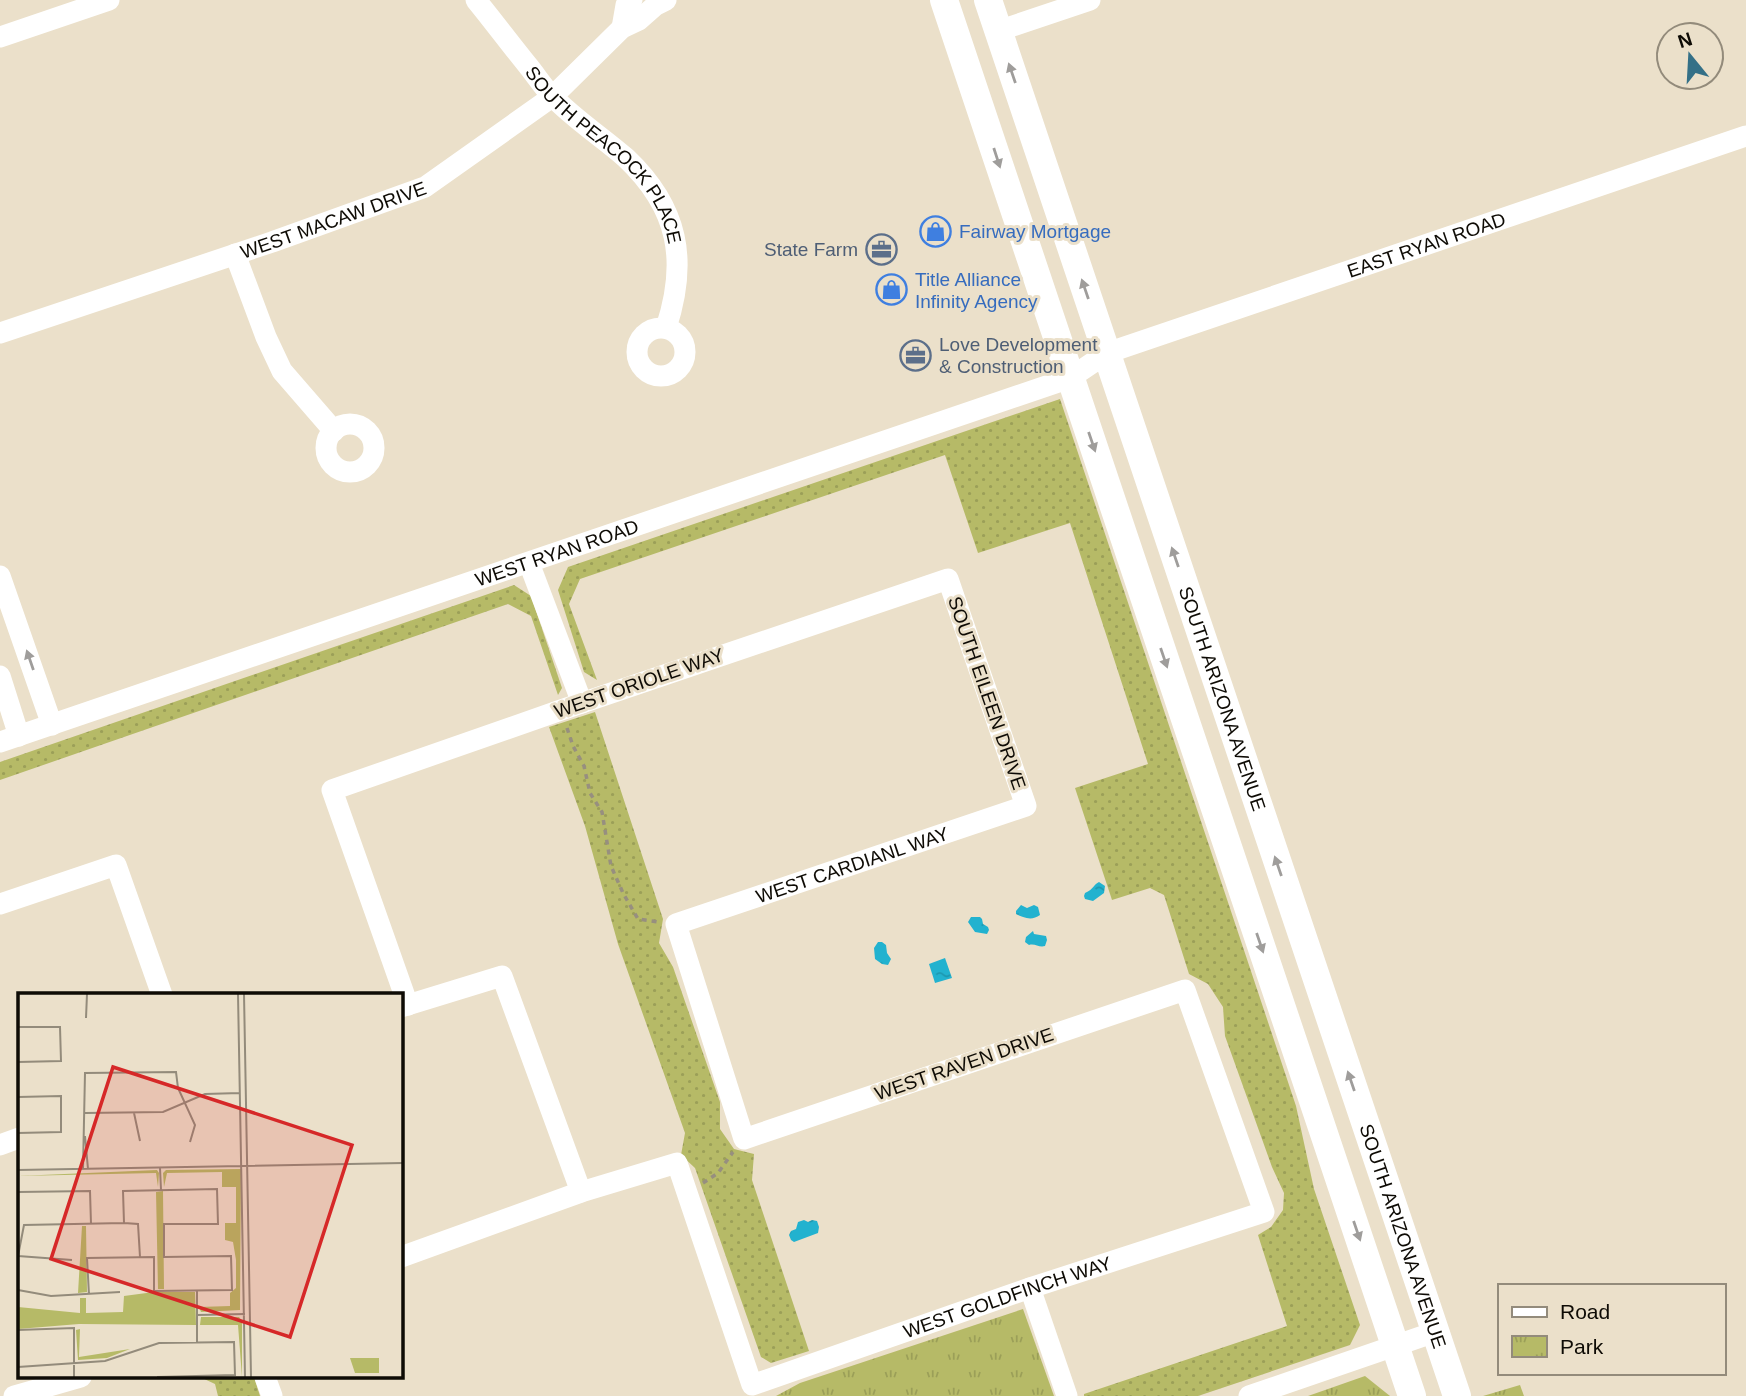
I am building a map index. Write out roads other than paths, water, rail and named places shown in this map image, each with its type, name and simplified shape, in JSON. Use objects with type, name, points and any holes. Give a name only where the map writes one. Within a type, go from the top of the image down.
[{"type":"main road","points":[[944,0],[1412,1396]]},
{"type":"main road","name":"SOUTH ARIZONA AVENUE","points":[[988,0],[1457,1396]]},
{"type":"street","points":[[0,37],[109,0]]},
{"type":"street","name":"SOUTH PEACOCK PLACE","points":[[476,0],[552,97],[627,159],[647,181],[664,208],[676,242],[678,276],[666,328]]},
{"type":"street","name":"WEST MACAW DRIVE","points":[[622,28],[626,5],[632,0]]},
{"type":"street","name":"WEST MACAW DRIVE","points":[[0,333],[272,242],[425,187],[552,97],[622,28],[639,20],[666,0]]},
{"type":"street","points":[[998,31],[1090,0]]},
{"type":"street","name":"EAST RYAN ROAD","points":[[1107,353],[1746,136]]},
{"type":"street","points":[[235,254],[266,337],[282,371],[334,430]]},
{"type":"street","name":"WEST RYAN ROAD","points":[[10,739],[1070,378],[1107,353]]},
{"type":"street","points":[[529,563],[582,703]]},
{"type":"street","points":[[0,576],[52,725]]},
{"type":"street","name":"WEST ORIOLE WAY","points":[[401,993],[332,790],[948,579]]},
{"type":"street","name":"SOUTH EILEEN DRIVE","points":[[948,579],[1026,806]]},
{"type":"street","points":[[0,676],[10,739]]},
{"type":"street","name":"WEST CARDIANL WAY","points":[[744,1139],[676,924],[1026,806]]},
{"type":"street","points":[[0,904],[116,865],[161,993]]},
{"type":"street","points":[[402,1257],[581,1192],[502,976],[405,1006]]},
{"type":"street","name":"WEST RAVEN DRIVE","points":[[744,1139],[1185,989],[1264,1212]]},
{"type":"street","points":[[0,1145],[18,1138]]},
{"type":"street","name":"WEST GOLDFINCH WAY","points":[[581,1192],[677,1163],[752,1385],[1030,1288],[1264,1212]]},
{"type":"street","points":[[1030,1288],[1067,1396]]},
{"type":"street","points":[[1249,1396],[1435,1332]]},
{"type":"street","points":[[13,1396],[77,1378]]},
{"type":"street","points":[[265,1378],[272,1396]]},
{"type":"water","points":[[1099,882],[1105,886],[1104,893],[1093,901],[1085,899],[1085,893]]},
{"type":"water","points":[[1021,905],[1027,908],[1034,905],[1038,907],[1040,915],[1028,918],[1016,914]]},
{"type":"water","points":[[971,917],[982,919],[989,930],[987,934],[975,932],[968,922]]},
{"type":"water","points":[[1033,931],[1034,934],[1046,936],[1045,946],[1029,945],[1025,942],[1026,937]]},
{"type":"water","points":[[878,942],[886,945],[891,959],[888,965],[875,959],[874,948]]},
{"type":"water","points":[[945,958],[952,978],[935,983],[929,964]]},
{"type":"water","points":[[817,1221],[818,1233],[794,1242],[789,1235],[796,1229],[798,1222]]},
{"type":"place","name":"Fairway Mortgage","points":[[936,231]]},
{"type":"place","name":"State Farm","points":[[881,249]]},
{"type":"place","name":"Title Alliance Infinity Agency","points":[[892,290]]},
{"type":"place","name":"Love Development & Construction","points":[[916,355]]}]
